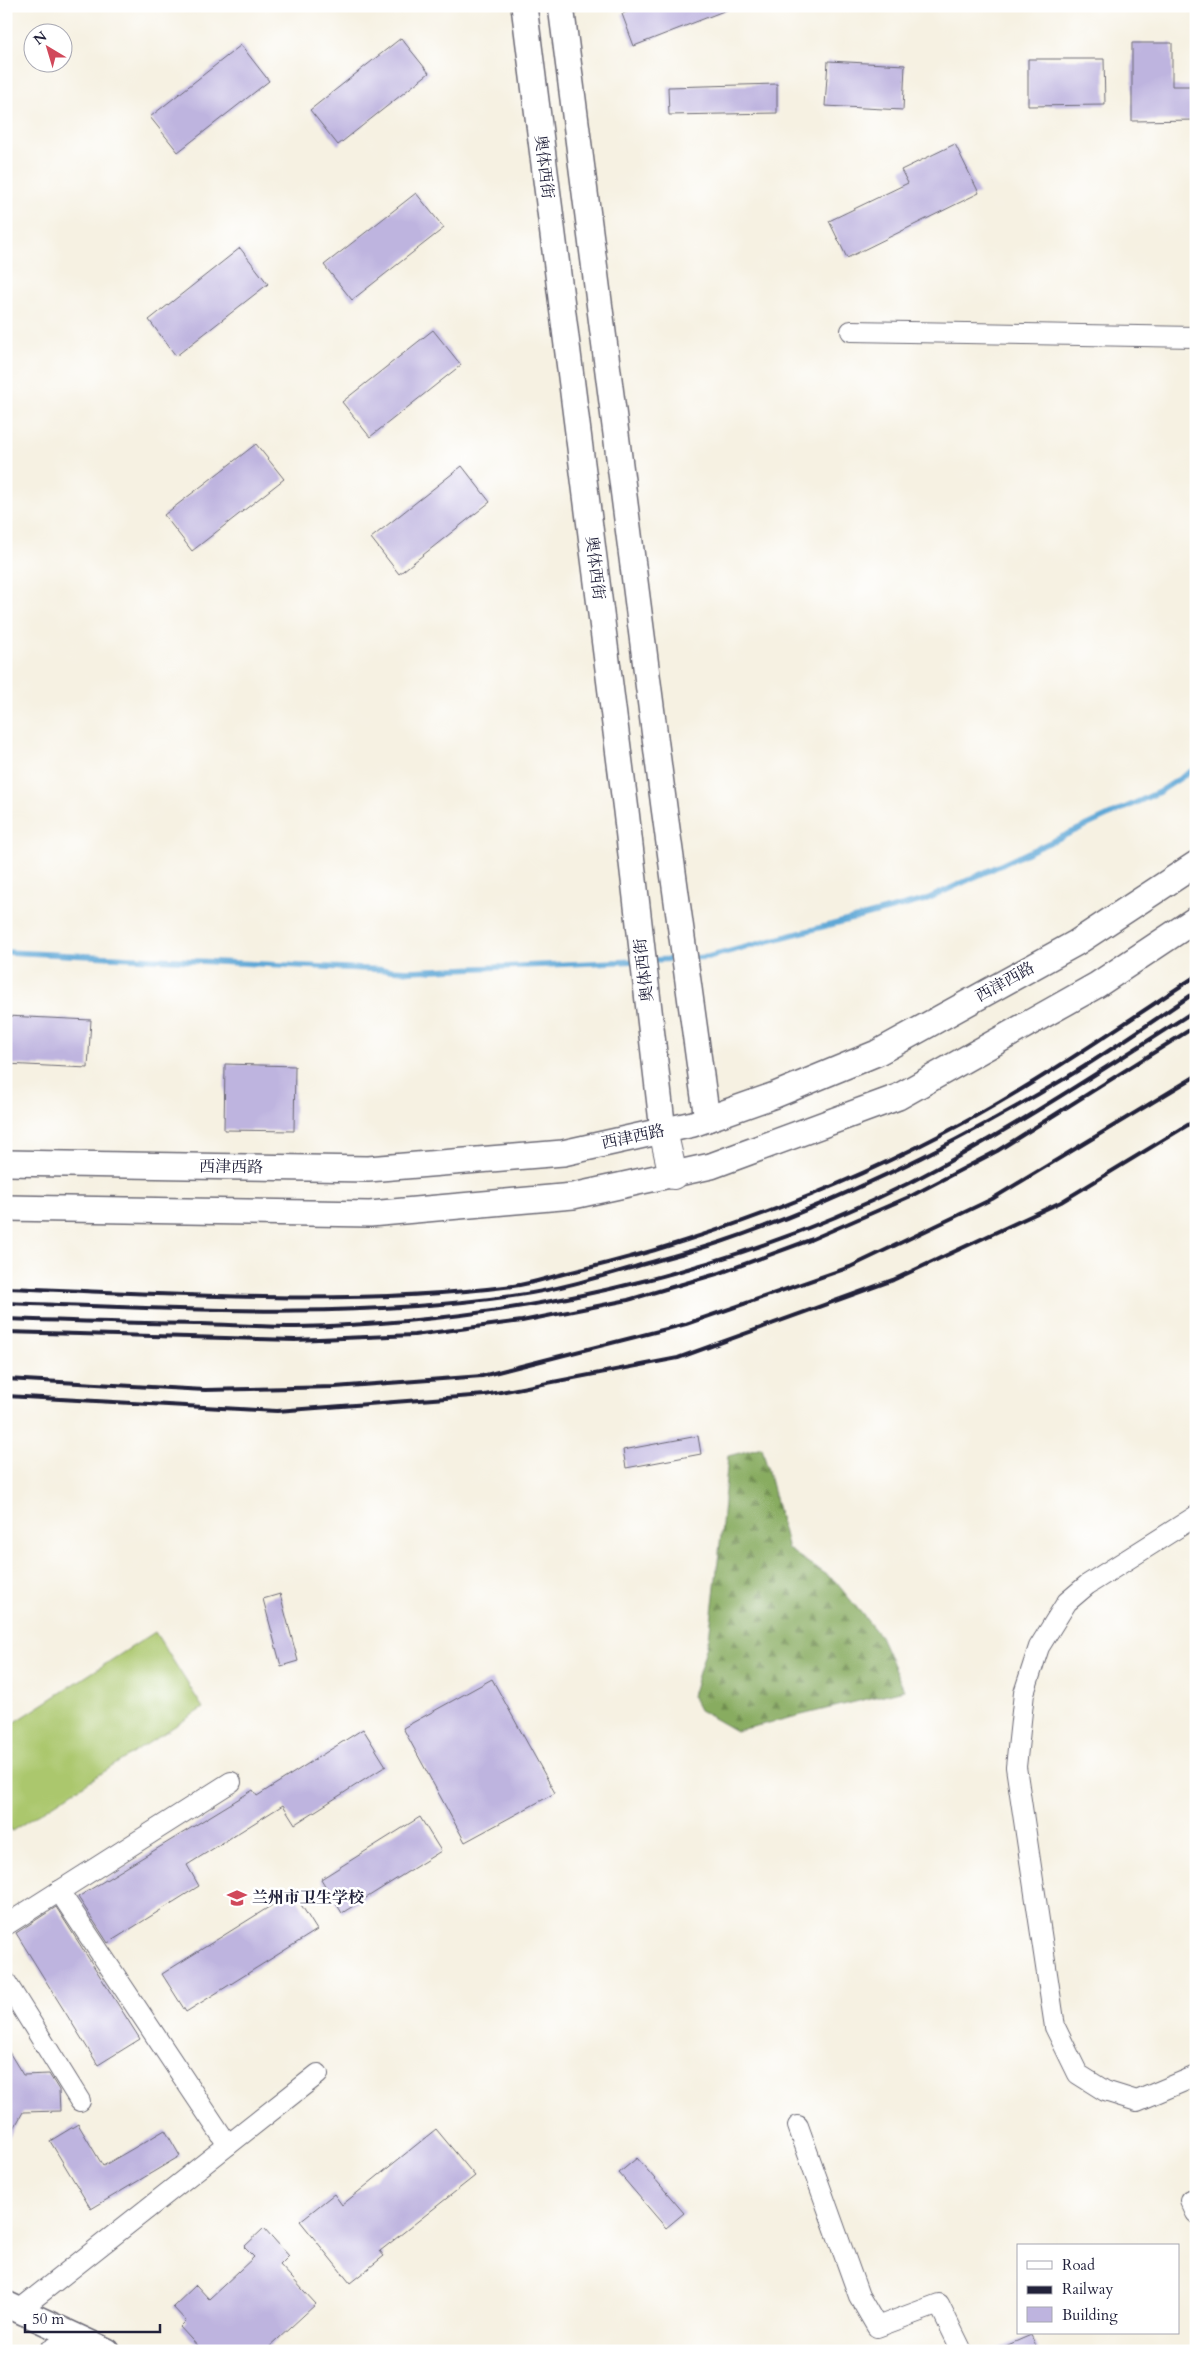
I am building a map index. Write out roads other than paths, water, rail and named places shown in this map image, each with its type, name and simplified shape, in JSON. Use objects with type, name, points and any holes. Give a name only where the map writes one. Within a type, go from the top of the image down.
[{"type":"highway","points":[[663,1131],[673,1174]]},
{"type":"main road","name":"奥体西街","points":[[524,6],[626,812],[663,1131]]},
{"type":"main road","points":[[561,6],[664,807],[707,1119]]},
{"type":"main road","name":"西津西路","points":[[6,1163],[368,1169],[563,1152],[663,1131],[707,1119],[775,1095],[877,1053],[1076,943],[1196,864]]},
{"type":"main road","points":[[6,1208],[370,1214],[573,1196],[711,1166],[898,1097],[1097,985],[1196,919]]},
{"type":"main road","points":[[12,2307],[107,2351]]},
{"type":"street","points":[[851,331],[1196,336]]},
{"type":"street","points":[[1196,1516],[1086,1585],[1067,1602],[1039,1647],[1024,1693],[1016,1767],[1055,2027],[1078,2074],[1105,2091],[1137,2101],[1196,2076]]},
{"type":"street","points":[[6,1925],[231,1782]]},
{"type":"street","points":[[59,1892],[228,2146]]},
{"type":"street","points":[[6,1982],[80,2101]]},
{"type":"street","points":[[12,2307],[228,2146],[318,2074]]},
{"type":"street","points":[[798,2126],[859,2296],[876,2327],[938,2304],[962,2351]]},
{"type":"street","points":[[49,2351],[75,2336]]},
{"type":"waterway","points":[[690,958],[708,957],[925,900],[1159,792],[1196,768]]},
{"type":"waterway","points":[[6,952],[410,971],[638,961]]},
{"type":"waterway","points":[[650,960],[678,959]]},
{"type":"railway","points":[[6,1288],[197,1296],[387,1296],[519,1285],[609,1263],[695,1238],[774,1210],[852,1178],[928,1142],[1024,1088],[1196,976]]},
{"type":"railway","points":[[6,1303],[263,1311],[391,1308],[519,1295],[584,1281],[721,1242],[766,1226],[855,1189],[942,1147],[1069,1076],[1196,992]]},
{"type":"railway","points":[[6,1319],[297,1327],[455,1316],[611,1289],[688,1269],[763,1245],[837,1216],[909,1183],[1019,1122],[1196,1010]]},
{"type":"railway","points":[[6,1332],[295,1340],[414,1335],[522,1321],[628,1300],[720,1273],[810,1240],[911,1196],[997,1151],[1196,1026]]},
{"type":"railway","points":[[6,1379],[205,1390],[335,1387],[482,1376],[686,1324],[850,1267],[992,1199],[1196,1076]]},
{"type":"railway","points":[[6,1396],[277,1411],[485,1395],[678,1358],[893,1280],[1061,1202],[1196,1120]]},
{"type":"place","name":"兰州市卫生学校","points":[[237,1898]]}]
